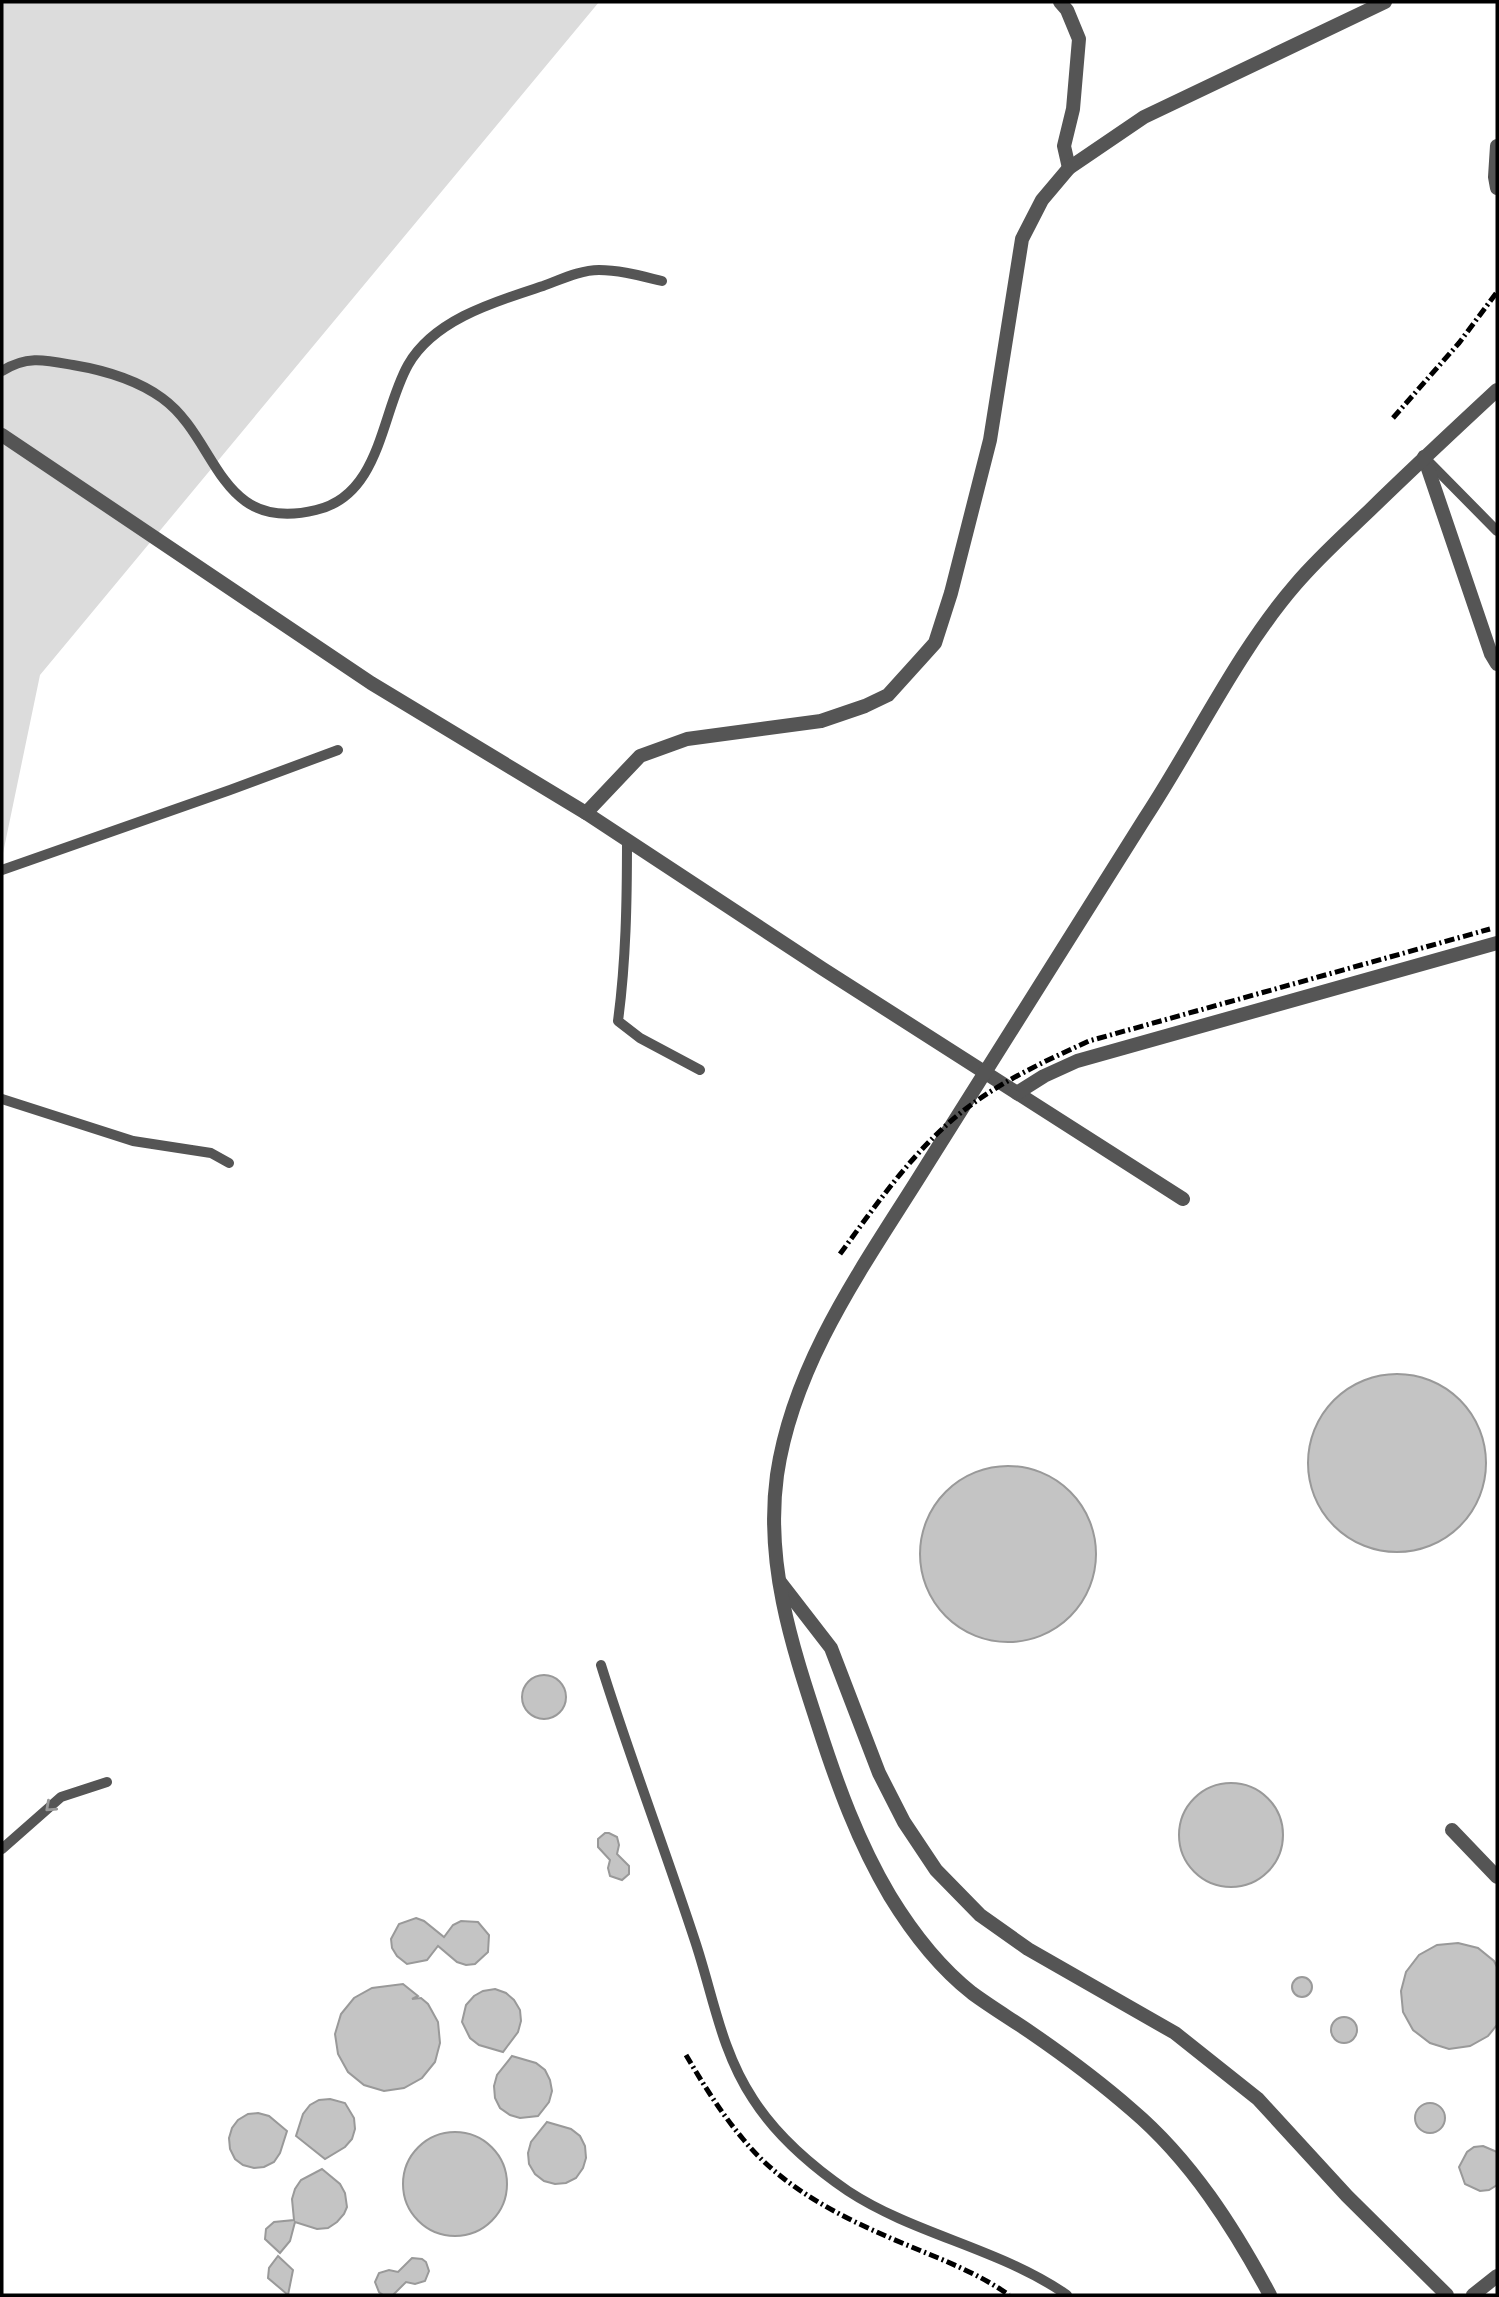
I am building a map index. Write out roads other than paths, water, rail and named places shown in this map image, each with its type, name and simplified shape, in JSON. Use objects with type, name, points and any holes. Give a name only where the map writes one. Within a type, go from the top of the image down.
[{"type":"street","points":[[1060,2],[1067,10],[1079,39],[1073,110],[1064,146],[1069,167]]},
{"type":"street","points":[[586,813],[640,756],[687,739],[821,721],[866,706],[888,695],[935,643],[951,593],[990,440],[1023,239],[1042,200],[1069,167],[1144,117],[1384,2]]},
{"type":"street","points":[[1497,146],[1497,188]]},
{"type":"street","points":[[1270,2295],[1221,2211],[1181,2159],[1138,2114],[1075,2064],[969,1991],[926,1949],[891,1898],[867,1853],[839,1788],[791,1642],[777,1578],[774,1532],[777,1478],[789,1419],[811,1360],[984,1072],[1271,615],[1298,581],[1424,457],[1497,390]]},
{"type":"street","points":[[2,435],[371,683],[586,813],[1183,1199]]},
{"type":"street","points":[[1424,457],[1497,664]]},
{"type":"street","points":[[1017,1093],[1044,1076],[1086,1058],[1497,943]]},
{"type":"street","points":[[777,1578],[831,1648],[879,1773],[904,1822],[936,1870],[980,1915],[1028,1950],[1175,2033],[1258,2099],[1347,2196],[1447,2295]]},
{"type":"street","points":[[1451,1830],[1497,1877]]},
{"type":"street","points":[[1473,2295],[1497,2276]]},
{"type":"lane","points":[[2,371],[16,362],[43,359],[98,369],[138,385],[163,398],[184,420],[223,480],[243,499],[272,514],[300,514],[327,508],[355,486],[371,464],[409,363],[430,338],[457,320],[510,297],[597,270],[631,273],[662,281]]},
{"type":"lane","points":[[1424,457],[1497,531]]},
{"type":"lane","points":[[2,870],[338,750]]},
{"type":"lane","points":[[627,840],[624,981],[618,1021],[640,1038],[700,1070]]},
{"type":"lane","points":[[2,1099],[133,1140],[211,1153],[229,1163]]},
{"type":"lane","points":[[601,1665],[696,1943],[731,2061],[754,2100],[787,2139],[847,2190],[878,2208],[1043,2278],[1067,2295]]},
{"type":"lane","points":[[2,1849],[61,1797],[107,1782]]},
{"type":"railway","points":[[1393,418],[1459,343],[1497,292]]},
{"type":"railway","points":[[840,1254],[895,1181],[941,1130],[973,1103],[1038,1065],[1089,1041],[1490,929]]},
{"type":"railway","points":[[686,2055],[735,2129],[758,2155],[791,2184],[848,2218],[965,2270],[1009,2295]]}]
